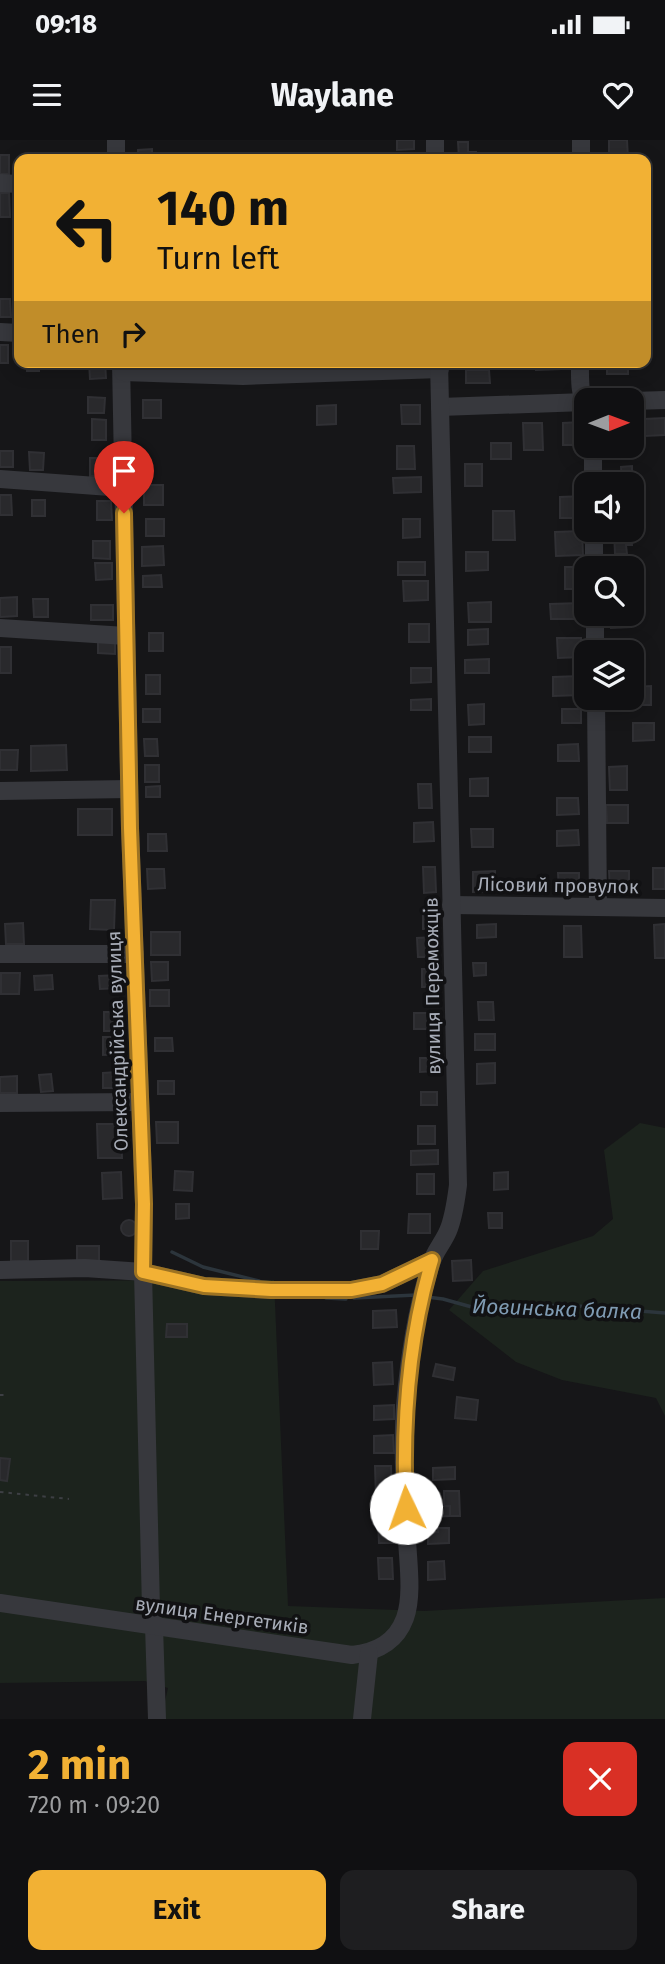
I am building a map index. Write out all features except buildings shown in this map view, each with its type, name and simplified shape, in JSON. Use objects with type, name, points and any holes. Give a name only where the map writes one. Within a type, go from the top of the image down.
[{"type":"street","name":"Олександрійська вулиця","points":[[122,368],[125,636],[144,1204],[143,1272],[151,1608],[157,1719]]},
{"type":"street","points":[[135,368],[243,376],[401,368]]},
{"type":"street","name":"вулиця Переможців","points":[[369,1653],[385,1645],[398,1633],[406,1617],[409,1576],[404,1463],[405,1406],[422,1292],[432,1260],[448,1231],[458,1185],[440,368]]},
{"type":"street","points":[[580,368],[580,388]]},
{"type":"street","points":[[644,401],[665,400]]},
{"type":"street","points":[[440,407],[574,404]]},
{"type":"street","points":[[0,479],[124,488]]},
{"type":"street","points":[[0,628],[125,636]]},
{"type":"street","points":[[596,710],[598,907]]},
{"type":"street","points":[[0,791],[130,789]]},
{"type":"street","name":"Лісовий провулок","points":[[451,905],[665,908]]},
{"type":"street","points":[[0,954],[135,954]]},
{"type":"street","points":[[0,1104],[140,1102]]},
{"type":"street","points":[[0,1270],[85,1268],[143,1272],[204,1286],[271,1290],[351,1290],[382,1284],[432,1260]]},
{"type":"street","name":"вулиця Енергетиків","points":[[0,1603],[352,1655],[369,1653]]},
{"type":"street","points":[[362,1719],[369,1653]]},
{"type":"path","points":[[0,1492],[69,1499]]},
{"type":"shaded area","points":[[640,1123],[665,1128],[665,1416],[656,1398],[562,1380],[516,1362],[449,1310],[483,1271],[593,1236],[613,1219],[604,1150]]},
{"type":"shaded area","points":[[274,1280],[288,1606],[424,1611],[665,1598],[665,1719],[163,1719],[168,1688],[145,1681],[0,1683],[0,1281]]},
{"type":"waterway","name":"Йовинська балка","points":[[172,1252],[203,1267],[259,1281]]},
{"type":"waterway","name":"Йовинська балка","points":[[354,1298],[416,1295]]},
{"type":"waterway","name":"Йовинська балка","points":[[427,1297],[479,1309],[565,1305],[665,1313]]},
{"type":"waterway","name":"Йовинська балка","points":[[326,1298],[346,1299]]},
{"type":"route","points":[[124,513],[130,828],[144,1204],[143,1272],[204,1286],[271,1290],[351,1290],[382,1284],[432,1260],[416,1323],[405,1406],[406,1508]]}]
